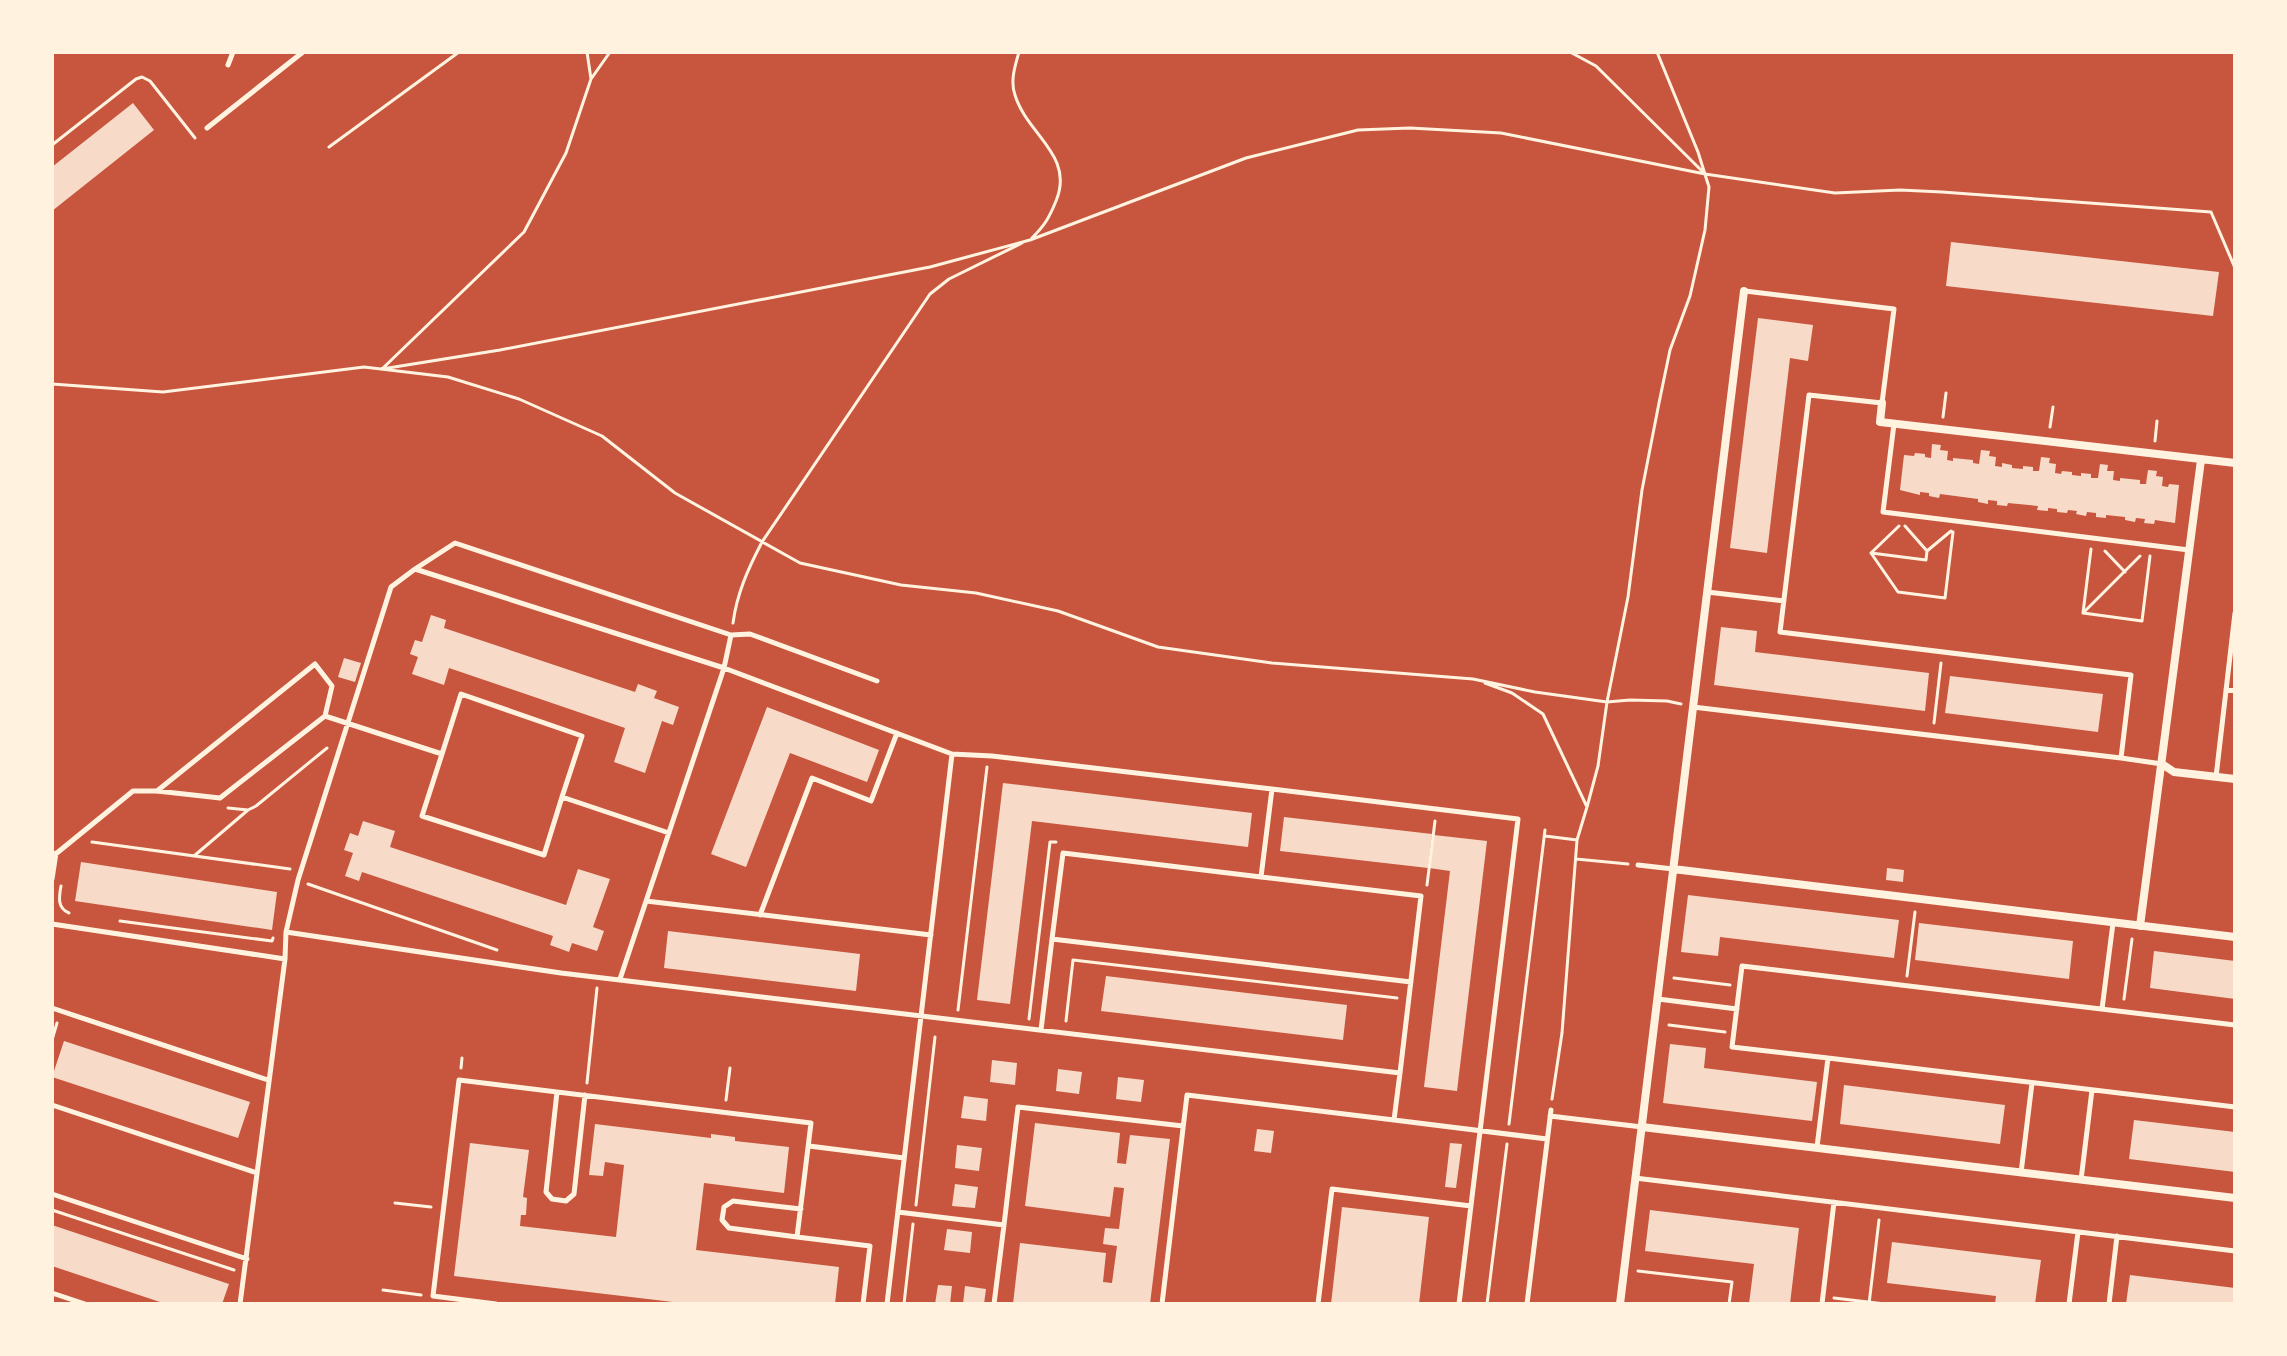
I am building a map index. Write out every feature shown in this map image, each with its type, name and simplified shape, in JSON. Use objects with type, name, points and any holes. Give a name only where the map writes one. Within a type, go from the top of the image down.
[{"type":"street","points":[[1620,1304],[1744,291]]},
{"type":"street","points":[[1882,403],[1880,422],[2235,463]]},
{"type":"street","points":[[2140,926],[2201,460]]},
{"type":"street","points":[[2162,764],[2174,772],[2235,779]]},
{"type":"street","points":[[1673,869],[2112,927],[2140,926],[2235,937]]},
{"type":"street","points":[[1642,1127],[2235,1198]]},
{"type":"lane","points":[[228,65],[233,52]]},
{"type":"lane","points":[[207,128],[303,52]]},
{"type":"lane","points":[[1744,291],[1894,309],[1882,403],[1809,395],[1780,632],[2131,675],[2121,758]]},
{"type":"lane","points":[[1894,424],[1883,512],[2189,550]]},
{"type":"lane","points":[[240,1304],[286,932],[298,880],[391,587],[455,543],[731,635],[750,634],[877,681]]},
{"type":"lane","points":[[415,569],[724,668],[952,754],[1518,819],[1459,1304]]},
{"type":"lane","points":[[1707,592],[1784,601]]},
{"type":"lane","points":[[2216,777],[2235,613]]},
{"type":"lane","points":[[620,979],[724,668],[731,635]]},
{"type":"lane","points":[[52,879],[54,855],[133,791],[220,798],[325,716],[332,686],[315,664],[157,791]]},
{"type":"lane","points":[[2226,689],[2235,691]]},
{"type":"lane","points":[[461,694],[582,736],[562,797],[544,855],[422,816],[461,694]]},
{"type":"lane","points":[[1693,707],[2162,764]]},
{"type":"lane","points":[[325,716],[442,754]]},
{"type":"lane","points":[[760,915],[812,778],[871,801],[897,733]]},
{"type":"lane","points":[[887,1304],[952,754]]},
{"type":"lane","points":[[1261,877],[1272,789]]},
{"type":"lane","points":[[562,797],[669,833]]},
{"type":"lane","points":[[1041,1030],[1063,853],[1421,896],[1394,1120]]},
{"type":"lane","points":[[1638,865],[1673,869]]},
{"type":"lane","points":[[646,901],[931,935]]},
{"type":"lane","points":[[52,924],[285,959]]},
{"type":"lane","points":[[2103,1006],[2112,927]]},
{"type":"lane","points":[[286,932],[598,977],[1400,1073]]},
{"type":"lane","points":[[1052,939],[1411,982]]},
{"type":"lane","points":[[2235,1025],[2103,1006],[1742,966],[1732,1047],[2235,1107]]},
{"type":"lane","points":[[1657,999],[1737,1009]]},
{"type":"lane","points":[[52,1008],[268,1080]]},
{"type":"lane","points":[[1817,1148],[1828,1058]]},
{"type":"lane","points":[[432,1304],[459,1080],[811,1123],[797,1237]]},
{"type":"lane","points":[[2021,1173],[2032,1083]]},
{"type":"lane","points":[[2081,1180],[2092,1090]]},
{"type":"lane","points":[[557,1092],[546,1192],[552,1199],[566,1201],[574,1194],[585,1095]]},
{"type":"lane","points":[[1162,1304],[1187,1095],[1547,1139]]},
{"type":"lane","points":[[52,1105],[257,1173]]},
{"type":"lane","points":[[994,1304],[1018,1107],[1183,1126]]},
{"type":"lane","points":[[1527,1304],[1550,1113],[1642,1127]]},
{"type":"lane","points":[[809,1146],[904,1158]]},
{"type":"lane","points":[[1635,1178],[2235,1251]]},
{"type":"lane","points":[[1318,1304],[1332,1189],[1471,1206]]},
{"type":"lane","points":[[52,1194],[247,1259]]},
{"type":"lane","points":[[801,1209],[733,1201],[724,1207],[722,1220],[729,1228],[870,1246],[863,1304]]},
{"type":"lane","points":[[1822,1304],[1834,1202]]},
{"type":"lane","points":[[898,1212],[1004,1225]]},
{"type":"lane","points":[[2069,1304],[2078,1232]]},
{"type":"lane","points":[[2109,1304],[2117,1236]]},
{"type":"lane","points":[[52,1293],[85,1304]]},
{"type":"lane","points":[[433,1296],[496,1304]]},
{"type":"path","points":[[329,147],[459,52]]},
{"type":"path","points":[[587,52],[591,79]]},
{"type":"path","points":[[382,369],[524,232],[566,153],[591,79],[610,52]]},
{"type":"path","points":[[382,369],[531,344],[930,267],[1030,240],[1047,224],[1061,190],[1060,167],[1021,111],[1014,93],[1013,70],[1019,52]]},
{"type":"path","points":[[1570,52],[1596,66],[1705,174]]},
{"type":"path","points":[[1550,1113],[1562,1033],[1577,840],[1598,766],[1628,597],[1642,490],[1667,363],[1690,296],[1705,230],[1709,187],[1657,52]]},
{"type":"path","points":[[52,145],[142,77],[150,81],[195,138]]},
{"type":"path","points":[[731,635],[737,598],[762,542],[930,294],[949,279],[1030,240],[1246,158],[1358,130],[1410,128],[1501,133],[1705,174],[1835,193],[1942,192],[2211,212],[2235,268]]},
{"type":"path","points":[[52,384],[163,392],[364,367],[448,377],[519,399],[602,436],[675,493],[800,563],[901,585],[976,593],[1058,611],[1158,647],[1272,663],[1473,679],[1607,702],[1667,701],[1693,707]]},
{"type":"path","points":[[1941,429],[1946,393]]},
{"type":"path","points":[[2048,442],[2053,407]]},
{"type":"path","points":[[2153,454],[2157,421]]},
{"type":"path","points":[[1871,553],[1902,523],[1927,551]]},
{"type":"path","points":[[1953,529],[1945,598],[1898,592],[1871,553],[1926,560],[1927,551],[1953,529]]},
{"type":"path","points":[[2092,538],[2125,572]]},
{"type":"path","points":[[2083,613],[2092,538]]},
{"type":"path","points":[[2083,613],[2142,621],[2151,545]]},
{"type":"path","points":[[2083,613],[2151,545]]},
{"type":"path","points":[[1934,728],[1942,660]]},
{"type":"path","points":[[1473,679],[1512,693],[1543,714],[1587,807]]},
{"type":"path","points":[[957,1020],[989,756]]},
{"type":"path","points":[[194,856],[248,810]]},
{"type":"path","points":[[1434,888],[1426,887],[1435,817]]},
{"type":"path","points":[[1487,1304],[1544,833],[1577,840]]},
{"type":"path","points":[[92,842],[291,869]]},
{"type":"path","points":[[1029,1020],[1050,842],[1065,844]]},
{"type":"path","points":[[1576,859],[1638,865]]},
{"type":"path","points":[[298,880],[503,952]]},
{"type":"path","points":[[61,885],[59,898],[63,910],[78,915]]},
{"type":"path","points":[[1907,980],[1915,908]]},
{"type":"path","points":[[108,919],[272,941],[276,927]]},
{"type":"path","points":[[2103,1006],[2123,1006],[2132,935],[2112,927]]},
{"type":"path","points":[[1066,1023],[1073,960],[1409,1000]]},
{"type":"path","points":[[585,1095],[598,977]]},
{"type":"path","points":[[1668,977],[1732,985]]},
{"type":"path","points":[[52,1040],[58,1020]]},
{"type":"path","points":[[1662,1025],[1726,1032],[1725,1042]]},
{"type":"path","points":[[904,1304],[935,1037]]},
{"type":"path","points":[[725,1112],[730,1068]]},
{"type":"path","points":[[395,1203],[444,1209]]},
{"type":"path","points":[[1869,1303],[1881,1208]]},
{"type":"path","points":[[52,1210],[234,1270]]},
{"type":"path","points":[[1633,1270],[1732,1282],[1729,1304]]},
{"type":"path","points":[[383,1290],[433,1296]]},
{"type":"path","points":[[1822,1296],[1885,1304]]},
{"type":"building","points":[[133,103],[154,130],[52,211],[52,167]]},
{"type":"building","points":[[1951,242],[2219,272],[2213,316],[1946,286]]},
{"type":"building","points":[[1758,318],[1813,325],[1808,361],[1790,358],[1767,553],[1730,548]]},
{"type":"building","points":[[1932,444],[1941,445],[1940,450],[1948,451],[1947,460],[1973,460],[1973,463],[1979,464],[1981,450],[1990,451],[1989,456],[1996,457],[1995,466],[2002,467],[2002,463],[2012,465],[2012,468],[2033,467],[2033,471],[2039,471],[2041,457],[2050,458],[2049,463],[2056,464],[2055,473],[2091,474],[2091,478],[2098,478],[2100,464],[2108,465],[2107,471],[2114,471],[2113,480],[2140,480],[2140,484],[2146,484],[2148,470],[2157,471],[2156,476],[2163,477],[2162,486],[2179,485],[2175,523],[2155,520],[2154,524],[2144,523],[2145,519],[2136,518],[2135,522],[2125,520],[2125,517],[2096,517],[2096,513],[2087,512],[2086,516],[2076,514],[2077,511],[2037,510],[2038,506],[1997,505],[1997,501],[1988,500],[1988,504],[1978,502],[1978,499],[1940,494],[1939,498],[1929,496],[1929,493],[1920,492],[1920,495],[1900,490],[1904,455],[1925,454],[1925,457],[1931,458]]},
{"type":"building","points":[[431,615],[446,620],[444,628],[635,692],[638,684],[657,691],[654,698],[679,707],[673,725],[662,721],[645,773],[614,762],[625,728],[449,668],[444,685],[412,674],[418,657],[410,654],[415,640],[422,642]]},
{"type":"building","points":[[1721,627],[1757,631],[1755,652],[1929,673],[1925,711],[1714,685]]},
{"type":"building","points":[[344,658],[361,663],[355,682],[338,677]]},
{"type":"building","points":[[1950,676],[2103,694],[2098,732],[1945,713]]},
{"type":"building","points":[[767,707],[879,750],[867,782],[790,753],[746,867],[711,854]]},
{"type":"building","points":[[1003,783],[1252,813],[1248,847],[1032,821],[1010,1004],[977,1000]]},
{"type":"building","points":[[1284,817],[1432,834],[1428,868],[1280,851]]},
{"type":"building","points":[[363,821],[395,831],[390,847],[566,905],[578,869],[610,879],[593,927],[604,931],[597,951],[572,943],[569,952],[550,945],[553,936],[362,872],[359,881],[345,876],[353,853],[344,850],[350,833],[358,836]]},
{"type":"building","points":[[1434,835],[1487,841],[1457,1091],[1424,1087],[1450,871],[1429,868]]},
{"type":"building","points":[[81,862],[277,892],[272,930],[75,901]]},
{"type":"building","points":[[1887,868],[1904,870],[1903,882],[1886,880]]},
{"type":"building","points":[[1688,895],[1899,920],[1894,958],[1720,937],[1718,956],[1681,952]]},
{"type":"building","points":[[1919,923],[2073,941],[2069,979],[1915,960]]},
{"type":"building","points":[[668,931],[860,954],[856,991],[664,968]]},
{"type":"building","points":[[2154,951],[2235,961],[2235,999],[2150,988]]},
{"type":"building","points":[[1106,976],[1347,1005],[1343,1040],[1101,1011]]},
{"type":"building","points":[[64,1041],[250,1102],[238,1138],[52,1077]]},
{"type":"building","points":[[1670,1044],[1706,1048],[1704,1068],[1817,1082],[1812,1121],[1663,1103]]},
{"type":"building","points":[[992,1060],[1017,1063],[1015,1085],[990,1082]]},
{"type":"building","points":[[1058,1069],[1082,1072],[1079,1094],[1056,1091]]},
{"type":"building","points":[[1118,1077],[1144,1080],[1141,1102],[1116,1099]]},
{"type":"building","points":[[1844,1085],[2005,1105],[2000,1144],[1840,1124]]},
{"type":"building","points":[[964,1096],[988,1099],[986,1121],[961,1118]]},
{"type":"building","points":[[2134,1120],[2235,1132],[2235,1172],[2129,1159]]},
{"type":"building","points":[[1035,1123],[1120,1133],[1117,1163],[1126,1164],[1130,1135],[1170,1139],[1150,1304],[1013,1304],[1020,1243],[1106,1253],[1103,1282],[1112,1283],[1117,1246],[1103,1244],[1105,1228],[1119,1229],[1124,1188],[1114,1187],[1110,1217],[1025,1206]]},
{"type":"building","points":[[595,1124],[711,1138],[711,1134],[735,1137],[735,1141],[789,1147],[784,1193],[704,1183],[696,1250],[839,1267],[835,1304],[690,1304],[454,1276],[470,1143],[529,1150],[523,1197],[527,1198],[526,1215],[521,1215],[520,1226],[616,1237],[624,1165],[605,1162],[603,1176],[589,1175]]},
{"type":"building","points":[[1257,1129],[1274,1131],[1271,1153],[1254,1151]]},
{"type":"building","points":[[1450,1143],[1462,1144],[1456,1188],[1445,1187]]},
{"type":"building","points":[[957,1145],[982,1148],[979,1171],[955,1168]]},
{"type":"building","points":[[955,1184],[978,1187],[975,1208],[952,1206]]},
{"type":"building","points":[[1342,1207],[1429,1217],[1419,1304],[1331,1304]]},
{"type":"building","points":[[1650,1210],[1799,1228],[1790,1304],[1749,1304],[1754,1264],[1645,1251]]},
{"type":"building","points":[[52,1225],[229,1284],[222,1304],[166,1304],[52,1266]]},
{"type":"building","points":[[947,1229],[972,1232],[970,1253],[944,1250]]},
{"type":"building","points":[[1892,1242],[2041,1260],[2035,1304],[1995,1304],[1996,1296],[1887,1283]]},
{"type":"building","points":[[2130,1275],[2235,1288],[2235,1304],[2126,1304]]},
{"type":"building","points":[[938,1285],[952,1286],[950,1304],[935,1304]]},
{"type":"building","points":[[965,1286],[986,1289],[984,1304],[963,1304]]}]
